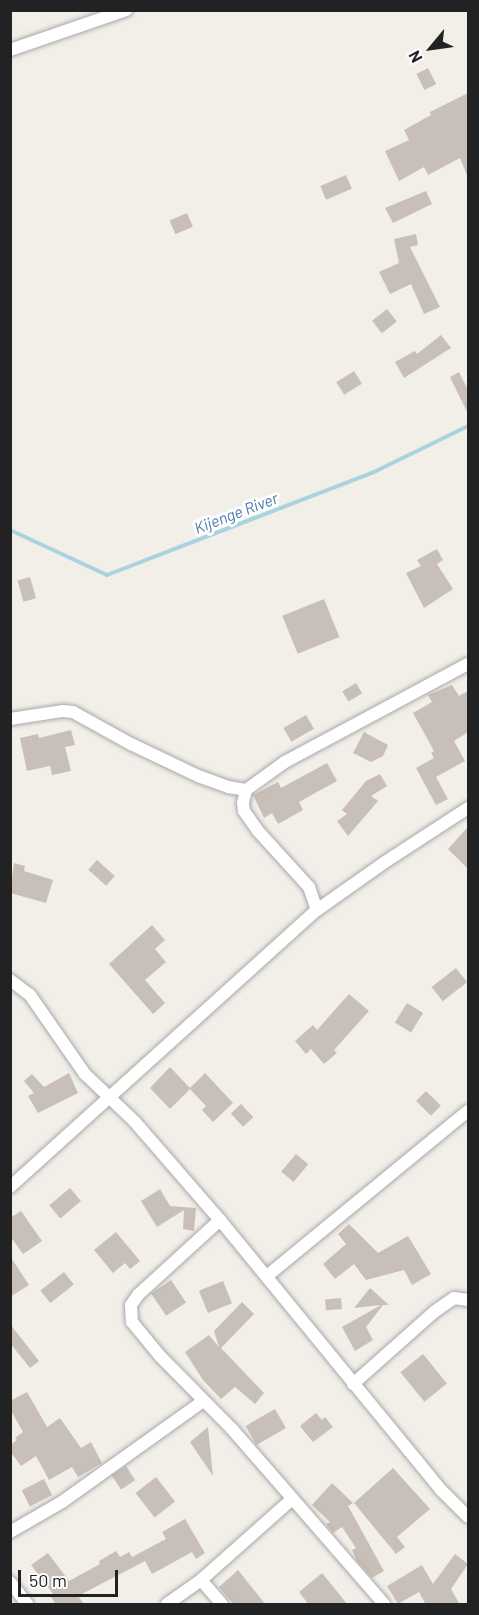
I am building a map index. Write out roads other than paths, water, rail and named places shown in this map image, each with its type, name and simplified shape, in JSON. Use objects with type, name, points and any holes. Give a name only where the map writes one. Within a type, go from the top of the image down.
[{"type":"street","points":[[10,50],[126,10]]},
{"type":"street","points":[[317,910],[309,887],[258,831],[244,811],[246,790],[285,762],[468,664]]},
{"type":"street","points":[[10,719],[63,711],[74,712],[131,744],[198,776],[228,788],[246,790]]},
{"type":"street","points":[[10,1187],[317,910],[384,862],[468,808]]},
{"type":"street","points":[[10,980],[26,990],[85,1074],[111,1098],[219,1220],[441,1490],[468,1517]]},
{"type":"street","points":[[267,1276],[468,1111]]},
{"type":"street","points":[[219,1220],[153,1278],[131,1305],[132,1322],[203,1401],[232,1429],[384,1605]]},
{"type":"street","points":[[353,1384],[434,1312],[454,1298],[468,1300]]},
{"type":"street","points":[[10,1532],[62,1502],[203,1401]]},
{"type":"street","points":[[167,1605],[201,1580],[291,1500]]},
{"type":"street","points":[[201,1580],[222,1605]]},
{"type":"street","points":[[10,1582],[20,1601]]},
{"type":"waterway","name":"Kijenge River","points":[[10,530],[107,575],[372,473],[468,426]]}]
